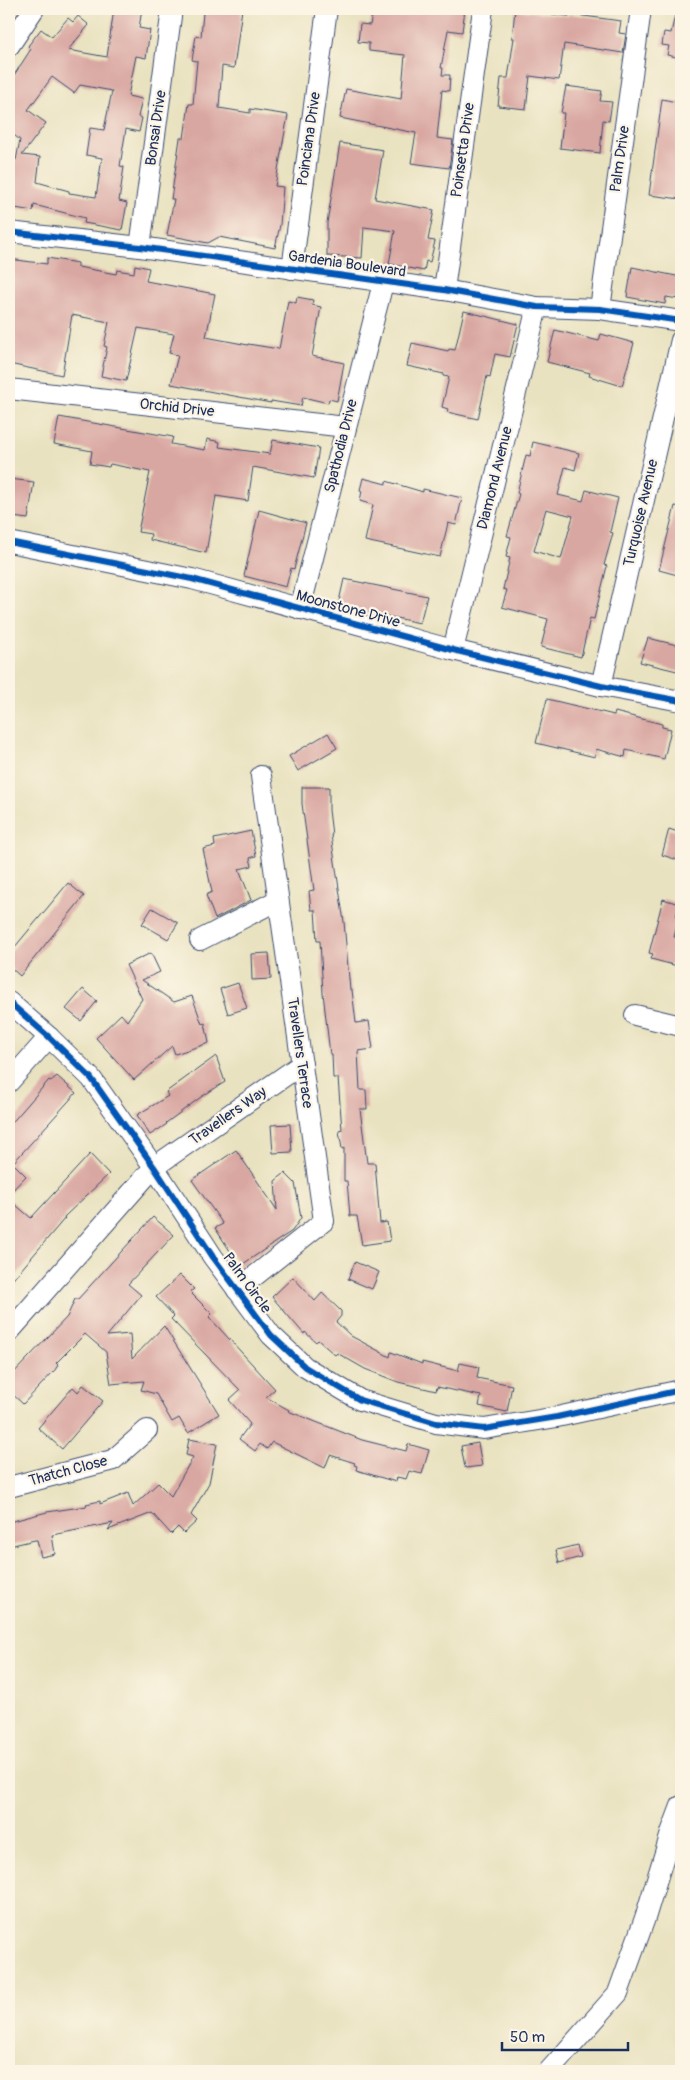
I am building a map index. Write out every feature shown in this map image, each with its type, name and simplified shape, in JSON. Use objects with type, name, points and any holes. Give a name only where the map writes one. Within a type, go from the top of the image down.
[{"type":"street","points":[[9,46],[34,9]]},
{"type":"street","name":"Bonsai Drive","points":[[140,247],[172,9]]},
{"type":"street","name":"Poinciana Drive","points":[[292,269],[327,9]]},
{"type":"street","name":"Poinsetta Drive","points":[[444,290],[483,9]]},
{"type":"street","name":"Palm Drive","points":[[600,309],[641,9]]},
{"type":"street","name":"Gardenia Boulevard","points":[[9,232],[140,247],[383,283],[444,290],[537,306],[600,309],[681,321]]},
{"type":"street","name":"Spathodia Drive","points":[[300,609],[383,283]]},
{"type":"street","name":"Diamond Avenue","points":[[454,650],[537,306]]},
{"type":"street","name":"Turquoise Avenue","points":[[601,686],[681,340]]},
{"type":"street","name":"Orchid Drive","points":[[9,389],[346,427]]},
{"type":"street","name":"Moonstone Drive","points":[[9,542],[192,579],[454,650],[601,686],[681,701]]},
{"type":"street","name":"Travellers Terrace","points":[[237,1290],[324,1221],[261,776]]},
{"type":"street","points":[[200,940],[278,900]]},
{"type":"street","name":"Palm Circle","points":[[9,1002],[49,1037],[91,1078],[154,1167],[213,1257],[271,1335],[305,1367],[360,1400],[436,1423],[484,1430],[557,1417],[681,1390]]},
{"type":"street","points":[[635,1015],[681,1026]]},
{"type":"street","points":[[9,1082],[49,1037]]},
{"type":"street","name":"Travellers Way","points":[[154,1167],[302,1064]]},
{"type":"street","points":[[9,1332],[154,1167]]},
{"type":"street","name":"Thatch Close","points":[[9,1487],[113,1460],[147,1430]]},
{"type":"street","points":[[549,2071],[618,1993],[645,1918],[681,1806]]},
{"type":"building","points":[[114,9],[142,9],[139,28],[150,30],[146,58],[136,56],[128,96],[142,99],[138,117],[142,118],[139,132],[126,129],[120,166],[124,167],[119,201],[127,203],[122,230],[84,223],[85,218],[34,205],[33,211],[9,207],[11,160],[16,160],[20,140],[9,131],[9,83],[31,49],[28,46],[41,29],[52,37],[68,18],[73,22],[78,16],[89,25],[68,50],[107,57]],"holes":[[[52,77],[74,93],[80,85],[112,91],[104,130],[90,128],[86,155],[102,158],[96,197],[69,193],[69,191],[37,182],[40,157],[22,155],[46,123],[28,110]]]},
{"type":"building","points":[[207,9],[242,9],[234,68],[222,66],[219,108],[250,113],[250,109],[288,115],[275,186],[283,187],[280,225],[275,248],[219,237],[208,243],[167,235],[174,199],[171,199],[180,138],[184,138],[189,104],[193,104],[197,61],[192,60],[196,36],[201,37],[203,12],[206,12]]},
{"type":"building","points":[[373,9],[465,9],[462,32],[448,30],[441,68],[443,68],[442,75],[450,75],[449,91],[442,90],[437,138],[453,140],[449,168],[411,163],[416,133],[340,118],[346,89],[401,99],[405,55],[369,51],[369,43],[358,42],[360,24],[370,25]]},
{"type":"building","points":[[515,10],[569,16],[569,14],[621,21],[619,33],[626,34],[623,53],[564,44],[559,80],[530,76],[526,109],[498,106],[501,78],[508,78],[514,38],[512,38]]},
{"type":"building","points":[[675,15],[681,16],[681,58],[667,55],[669,46],[662,45],[664,32],[671,33]]},
{"type":"building","points":[[566,86],[602,91],[600,101],[612,102],[609,121],[603,120],[600,153],[560,148],[564,113],[561,113]]},
{"type":"building","points":[[662,99],[681,103],[681,199],[649,195]]},
{"type":"building","points":[[340,143],[383,150],[375,199],[434,210],[428,240],[435,241],[430,262],[426,261],[424,271],[389,264],[395,231],[364,227],[362,258],[327,256],[327,223]]},
{"type":"building","points":[[47,258],[78,263],[78,267],[116,274],[117,270],[134,273],[135,265],[149,268],[146,281],[215,294],[206,337],[248,345],[279,349],[288,301],[296,303],[297,297],[313,300],[312,305],[321,307],[312,356],[344,363],[337,401],[329,399],[328,403],[303,397],[301,406],[271,401],[271,403],[171,384],[178,355],[169,353],[174,334],[138,328],[126,381],[101,376],[107,347],[104,346],[109,322],[72,315],[62,375],[9,364],[9,259],[47,264]]},
{"type":"building","points":[[632,267],[681,277],[678,299],[666,297],[665,304],[627,297]]},
{"type":"building","points":[[464,311],[518,324],[510,357],[495,354],[490,377],[487,376],[478,419],[447,412],[448,409],[442,407],[449,377],[443,376],[444,374],[407,366],[412,343],[448,351],[449,349],[455,350]]},
{"type":"building","points":[[555,330],[599,341],[601,334],[634,343],[622,386],[589,376],[590,373],[547,362]]},
{"type":"building","points":[[59,417],[173,437],[171,444],[205,450],[207,439],[220,442],[219,447],[270,454],[273,440],[319,448],[314,478],[253,467],[248,501],[216,496],[206,553],[150,540],[151,534],[138,532],[150,472],[110,464],[109,467],[90,464],[92,451],[54,444]]},
{"type":"building","points":[[533,442],[579,453],[575,470],[565,467],[558,495],[583,501],[586,490],[618,498],[610,532],[613,533],[604,565],[607,566],[594,619],[590,618],[581,657],[541,647],[548,619],[502,607],[507,590],[503,589],[510,558],[506,557],[511,537],[507,536],[519,494],[517,493],[526,455],[530,456]],"holes":[[[546,509],[573,516],[561,559],[534,551]]]},
{"type":"building","points":[[363,478],[386,484],[386,481],[423,492],[423,489],[462,498],[456,525],[448,523],[440,557],[365,541],[373,505],[360,501]]},
{"type":"building","points":[[9,479],[34,482],[28,519],[12,517],[13,512],[9,512]]},
{"type":"building","points":[[675,506],[681,507],[681,576],[659,570]]},
{"type":"building","points":[[259,510],[306,523],[294,569],[291,568],[286,587],[244,576]]},
{"type":"building","points":[[344,579],[427,596],[420,623],[338,606]]},
{"type":"building","points":[[648,638],[681,646],[681,672],[640,662]]},
{"type":"building","points":[[547,699],[614,715],[615,712],[662,724],[662,727],[671,729],[664,759],[626,750],[625,757],[596,749],[595,757],[536,743]]},
{"type":"building","points":[[328,733],[337,748],[298,771],[289,756]]},
{"type":"building","points":[[302,787],[329,787],[331,835],[344,922],[350,990],[352,990],[356,1023],[369,1021],[373,1049],[358,1051],[360,1090],[366,1090],[367,1109],[360,1109],[367,1163],[375,1163],[380,1223],[387,1222],[390,1241],[362,1245],[357,1216],[350,1216],[347,1181],[344,1181],[344,1148],[342,1149],[339,1131],[342,1130],[338,1078],[333,1078],[332,1054],[330,1054],[323,993],[320,941],[317,941],[315,910],[311,910],[309,891],[314,890],[302,804]]},
{"type":"building","points":[[669,829],[681,833],[681,861],[662,855]]},
{"type":"building","points":[[251,831],[256,856],[250,858],[252,866],[239,869],[251,900],[215,919],[206,895],[212,892],[203,849],[215,846],[214,839]]},
{"type":"building","points":[[68,883],[84,896],[20,976],[9,966],[9,954]]},
{"type":"building","points":[[663,899],[679,904],[676,917],[679,918],[674,937],[681,939],[681,967],[651,959],[653,954],[649,953]]},
{"type":"building","points":[[152,908],[178,923],[168,939],[142,924]]},
{"type":"building","points":[[151,953],[160,972],[142,980],[174,1002],[192,996],[202,1024],[205,1023],[209,1043],[175,1054],[172,1046],[134,1080],[96,1038],[121,1014],[127,1021],[142,999],[126,965]]},
{"type":"building","points":[[269,953],[271,979],[252,980],[251,954]]},
{"type":"building","points":[[238,983],[247,1008],[228,1014],[220,989]]},
{"type":"building","points":[[83,989],[97,1001],[81,1021],[66,1009]]},
{"type":"building","points":[[216,1056],[225,1082],[201,1097],[150,1135],[137,1115],[168,1096],[166,1092]]},
{"type":"building","points":[[57,1076],[76,1093],[13,1163],[26,1176],[9,1194],[9,1126],[49,1080],[51,1081]]},
{"type":"building","points":[[290,1124],[292,1152],[273,1153],[271,1125]]},
{"type":"building","points":[[236,1150],[277,1210],[275,1181],[285,1173],[295,1183],[301,1218],[292,1231],[240,1266],[215,1228],[223,1224],[192,1180]]},
{"type":"building","points":[[90,1154],[109,1174],[64,1217],[9,1284],[9,1199],[31,1218]]},
{"type":"building","points":[[153,1217],[174,1235],[128,1284],[141,1295],[107,1336],[130,1334],[132,1359],[164,1326],[219,1414],[188,1433],[179,1418],[172,1422],[156,1394],[141,1390],[144,1381],[111,1384],[106,1352],[85,1334],[56,1363],[58,1365],[55,1370],[23,1404],[9,1391],[9,1378],[67,1317],[75,1299],[78,1299]]},
{"type":"building","points":[[355,1262],[379,1272],[372,1289],[348,1279]]},
{"type":"building","points":[[180,1275],[194,1289],[190,1292],[212,1314],[209,1317],[275,1389],[266,1397],[288,1411],[362,1440],[406,1451],[408,1444],[429,1450],[422,1474],[409,1471],[406,1479],[397,1477],[396,1482],[356,1470],[357,1466],[354,1465],[355,1463],[330,1455],[325,1468],[272,1442],[267,1449],[260,1444],[255,1451],[239,1439],[250,1424],[229,1400],[240,1390],[171,1319],[174,1316],[156,1297]]},
{"type":"building","points":[[293,1277],[315,1301],[322,1293],[341,1311],[341,1316],[336,1322],[351,1336],[390,1357],[391,1352],[422,1364],[422,1362],[458,1371],[460,1363],[479,1367],[477,1378],[512,1385],[507,1412],[479,1406],[481,1396],[437,1387],[436,1391],[398,1382],[365,1369],[337,1353],[335,1355],[318,1340],[316,1342],[305,1332],[304,1334],[272,1297]]},
{"type":"building","points":[[83,1385],[103,1401],[62,1449],[38,1428],[73,1387],[78,1392]]},
{"type":"building","points":[[189,1439],[217,1444],[209,1483],[191,1515],[197,1521],[184,1533],[178,1527],[171,1534],[152,1513],[108,1530],[113,1523],[52,1535],[55,1554],[41,1557],[37,1540],[9,1546],[9,1522],[47,1512],[87,1506],[86,1504],[100,1501],[100,1504],[128,1493],[133,1506],[158,1483],[171,1496],[193,1457],[186,1455]]},
{"type":"building","points":[[478,1443],[482,1466],[465,1468],[461,1446]]},
{"type":"building","points":[[578,1545],[581,1557],[559,1563],[556,1550]]},
{"type":"cycle path","points":[[9,232],[140,247],[444,290],[537,307],[600,309],[681,321]]},
{"type":"cycle path","points":[[9,542],[192,579],[453,650],[601,686],[681,701]]},
{"type":"cycle path","points":[[9,1002],[49,1037],[91,1078],[154,1167],[213,1257],[271,1335],[305,1367],[360,1400],[436,1423],[484,1429],[557,1417],[681,1390]]}]
